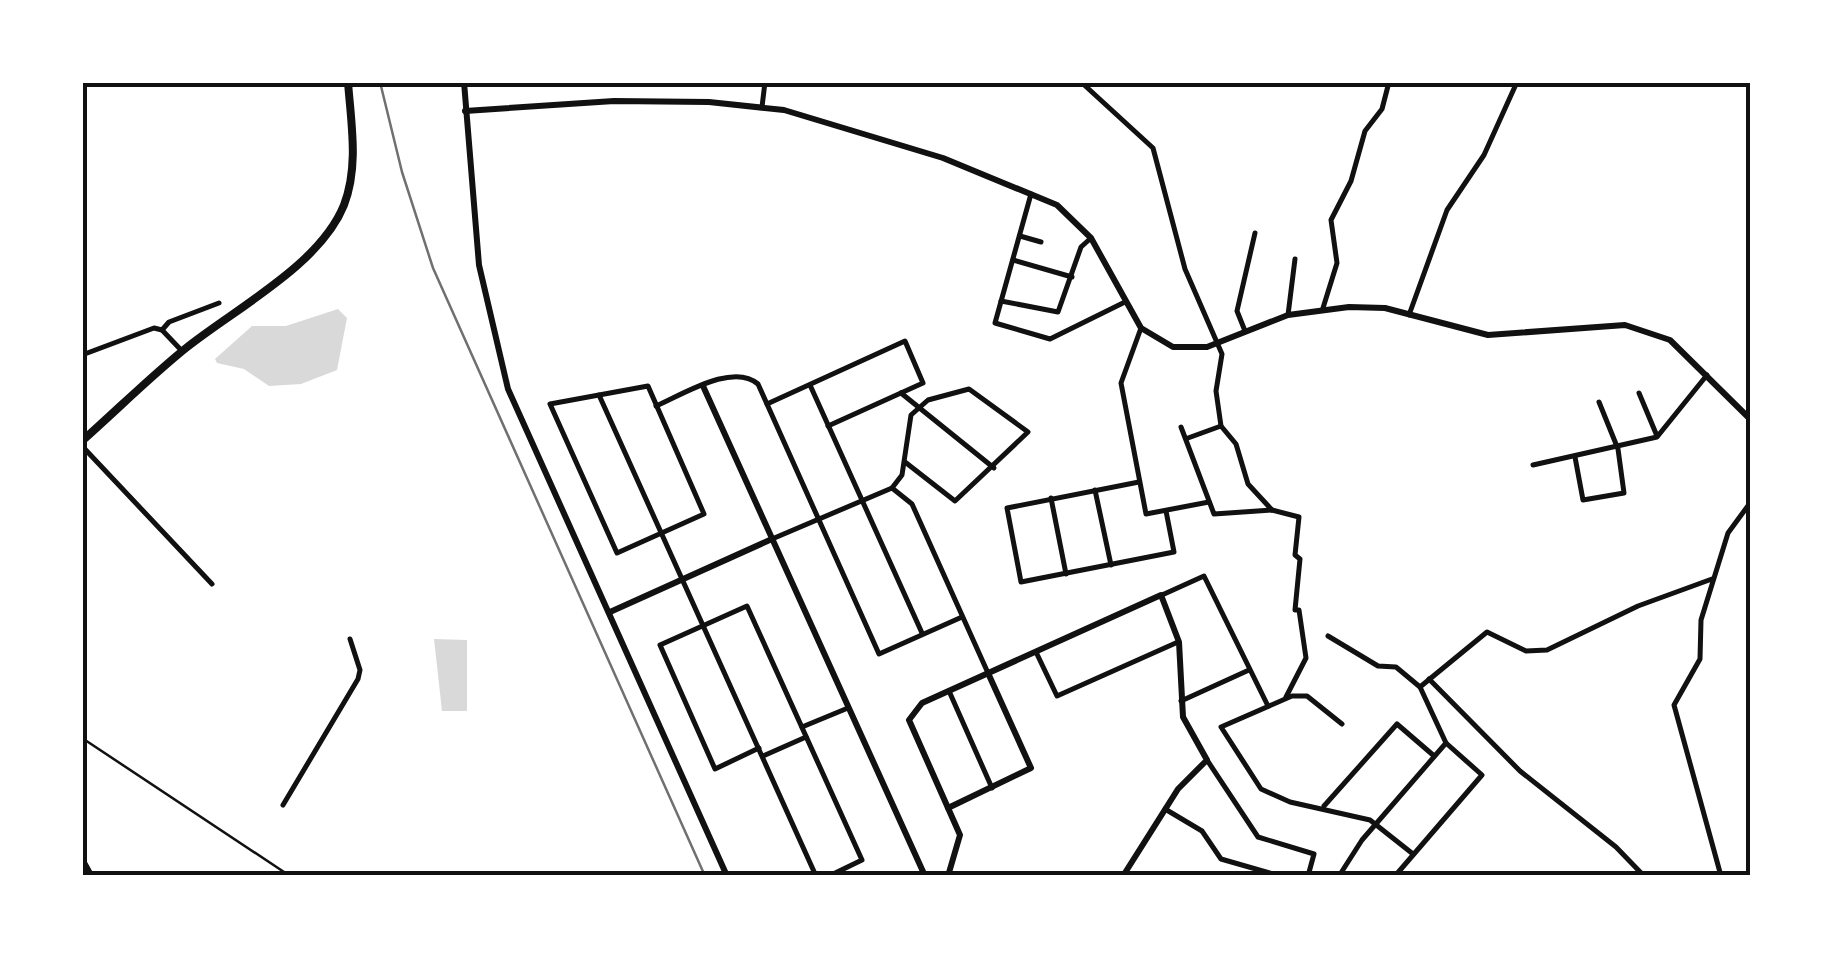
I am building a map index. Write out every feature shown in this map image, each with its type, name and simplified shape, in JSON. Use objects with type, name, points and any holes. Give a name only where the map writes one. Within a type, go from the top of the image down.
[{"type":"main road","points":[[82,443],[182,351],[296,266],[332,228],[345,202],[352,167],[348,82]]},
{"type":"street","points":[[464,82],[479,265],[508,389],[727,876]]},
{"type":"street","points":[[762,107],[764,82]]},
{"type":"street","points":[[1081,82],[1153,148],[1184,268],[1222,354],[1216,391],[1221,426],[1236,444],[1248,484],[1272,510]]},
{"type":"street","points":[[1323,308],[1337,263],[1331,220],[1351,181],[1365,131],[1382,109],[1389,82]]},
{"type":"street","points":[[1409,314],[1447,210],[1484,155],[1517,82]]},
{"type":"street","points":[[465,111],[614,102],[762,107],[891,141],[1031,194],[1072,215],[1091,238],[1141,328],[1173,347],[1198,348],[1217,343],[1288,314],[1363,306],[1488,334],[1634,326],[1670,340],[1750,418]]},
{"type":"street","points":[[1031,194],[994,322],[1050,339],[1125,302]]},
{"type":"street","points":[[1245,331],[1237,310],[1255,233]]},
{"type":"street","points":[[1020,236],[1040,242]]},
{"type":"street","points":[[1001,301],[1058,312],[1081,247],[1091,238]]},
{"type":"street","points":[[1288,314],[1296,258]]},
{"type":"street","points":[[1012,260],[1072,277]]},
{"type":"street","points":[[162,330],[169,322],[219,303]]},
{"type":"street","points":[[82,355],[154,328],[162,330],[182,351]]},
{"type":"street","points":[[1141,328],[1121,383],[1146,514],[1209,502]]},
{"type":"street","points":[[767,404],[905,341],[923,383],[828,426]]},
{"type":"street","points":[[1533,465],[1618,449],[1657,437],[1707,375]]},
{"type":"street","points":[[656,406],[703,386],[743,376],[758,384],[879,654],[962,616]]},
{"type":"street","points":[[810,385],[922,634]]},
{"type":"street","points":[[648,386],[704,514],[617,553],[550,404],[599,396],[648,386]]},
{"type":"street","points":[[703,386],[924,876]]},
{"type":"street","points":[[610,612],[892,488],[904,462],[906,431],[916,407],[969,389],[1028,432],[994,468],[954,500],[904,462]]},
{"type":"street","points":[[901,393],[994,468]]},
{"type":"street","points":[[1639,393],[1657,437]]},
{"type":"street","points":[[599,396],[816,876]]},
{"type":"street","points":[[1575,457],[1584,500],[1624,493],[1618,449],[1599,402]]},
{"type":"street","points":[[1188,438],[1221,426]]},
{"type":"street","points":[[1180,427],[1188,438],[1214,514],[1272,510],[1300,517],[1295,555],[1300,559],[1294,589],[1306,658],[1286,696]]},
{"type":"street","points":[[82,443],[212,584]]},
{"type":"street","points":[[1140,482],[1007,508],[1021,582],[1174,552],[1166,510]]},
{"type":"street","points":[[892,488],[912,504],[1031,768],[948,808]]},
{"type":"street","points":[[1095,490],[1111,565]]},
{"type":"street","points":[[1051,498],[1066,574]]},
{"type":"street","points":[[1721,876],[1674,704],[1700,660],[1700,627],[1728,533],[1750,503]]},
{"type":"street","points":[[948,876],[960,835],[910,720],[922,703],[1204,576],[1268,706]]},
{"type":"street","points":[[1420,686],[1486,632],[1526,651],[1547,650],[1638,606],[1712,578]]},
{"type":"street","points":[[1161,595],[1178,642],[1183,717],[1258,837],[1314,854],[1308,876]]},
{"type":"street","points":[[759,748],[715,769],[660,644],[747,606],[862,860],[830,876]]},
{"type":"street","points":[[1328,636],[1378,666],[1396,667],[1420,686],[1446,743],[1482,775],[1395,876]]},
{"type":"street","points":[[283,806],[358,678],[350,639]]},
{"type":"street","points":[[1036,652],[1056,696],[1178,642]]},
{"type":"street","points":[[1181,702],[1249,670]]},
{"type":"street","points":[[1429,679],[1520,771],[1616,847],[1644,876]]},
{"type":"street","points":[[949,691],[992,788]]},
{"type":"street","points":[[1342,724],[1307,696],[1286,696],[1221,727],[1261,790],[1290,802],[1324,806],[1375,824],[1413,854]]},
{"type":"street","points":[[802,728],[848,708]]},
{"type":"street","points":[[1324,806],[1398,724],[1434,756]]},
{"type":"street","points":[[763,756],[806,737]]},
{"type":"street","points":[[1339,876],[1375,824],[1446,743]]},
{"type":"street","points":[[1123,876],[1192,772],[1208,760]]},
{"type":"street","points":[[1165,809],[1202,831],[1221,858],[1280,876]]},
{"type":"street","points":[[82,858],[92,876]]},
{"type":"lane","points":[[82,738],[290,876]]},
{"type":"shaded area","points":[[338,309],[347,318],[337,370],[301,384],[269,386],[244,369],[217,363],[215,359],[252,326],[286,326]]},
{"type":"shaded area","points":[[434,639],[467,640],[467,711],[442,711]]},
{"type":"railway","points":[[380,82],[402,172],[433,268],[705,876]]}]
